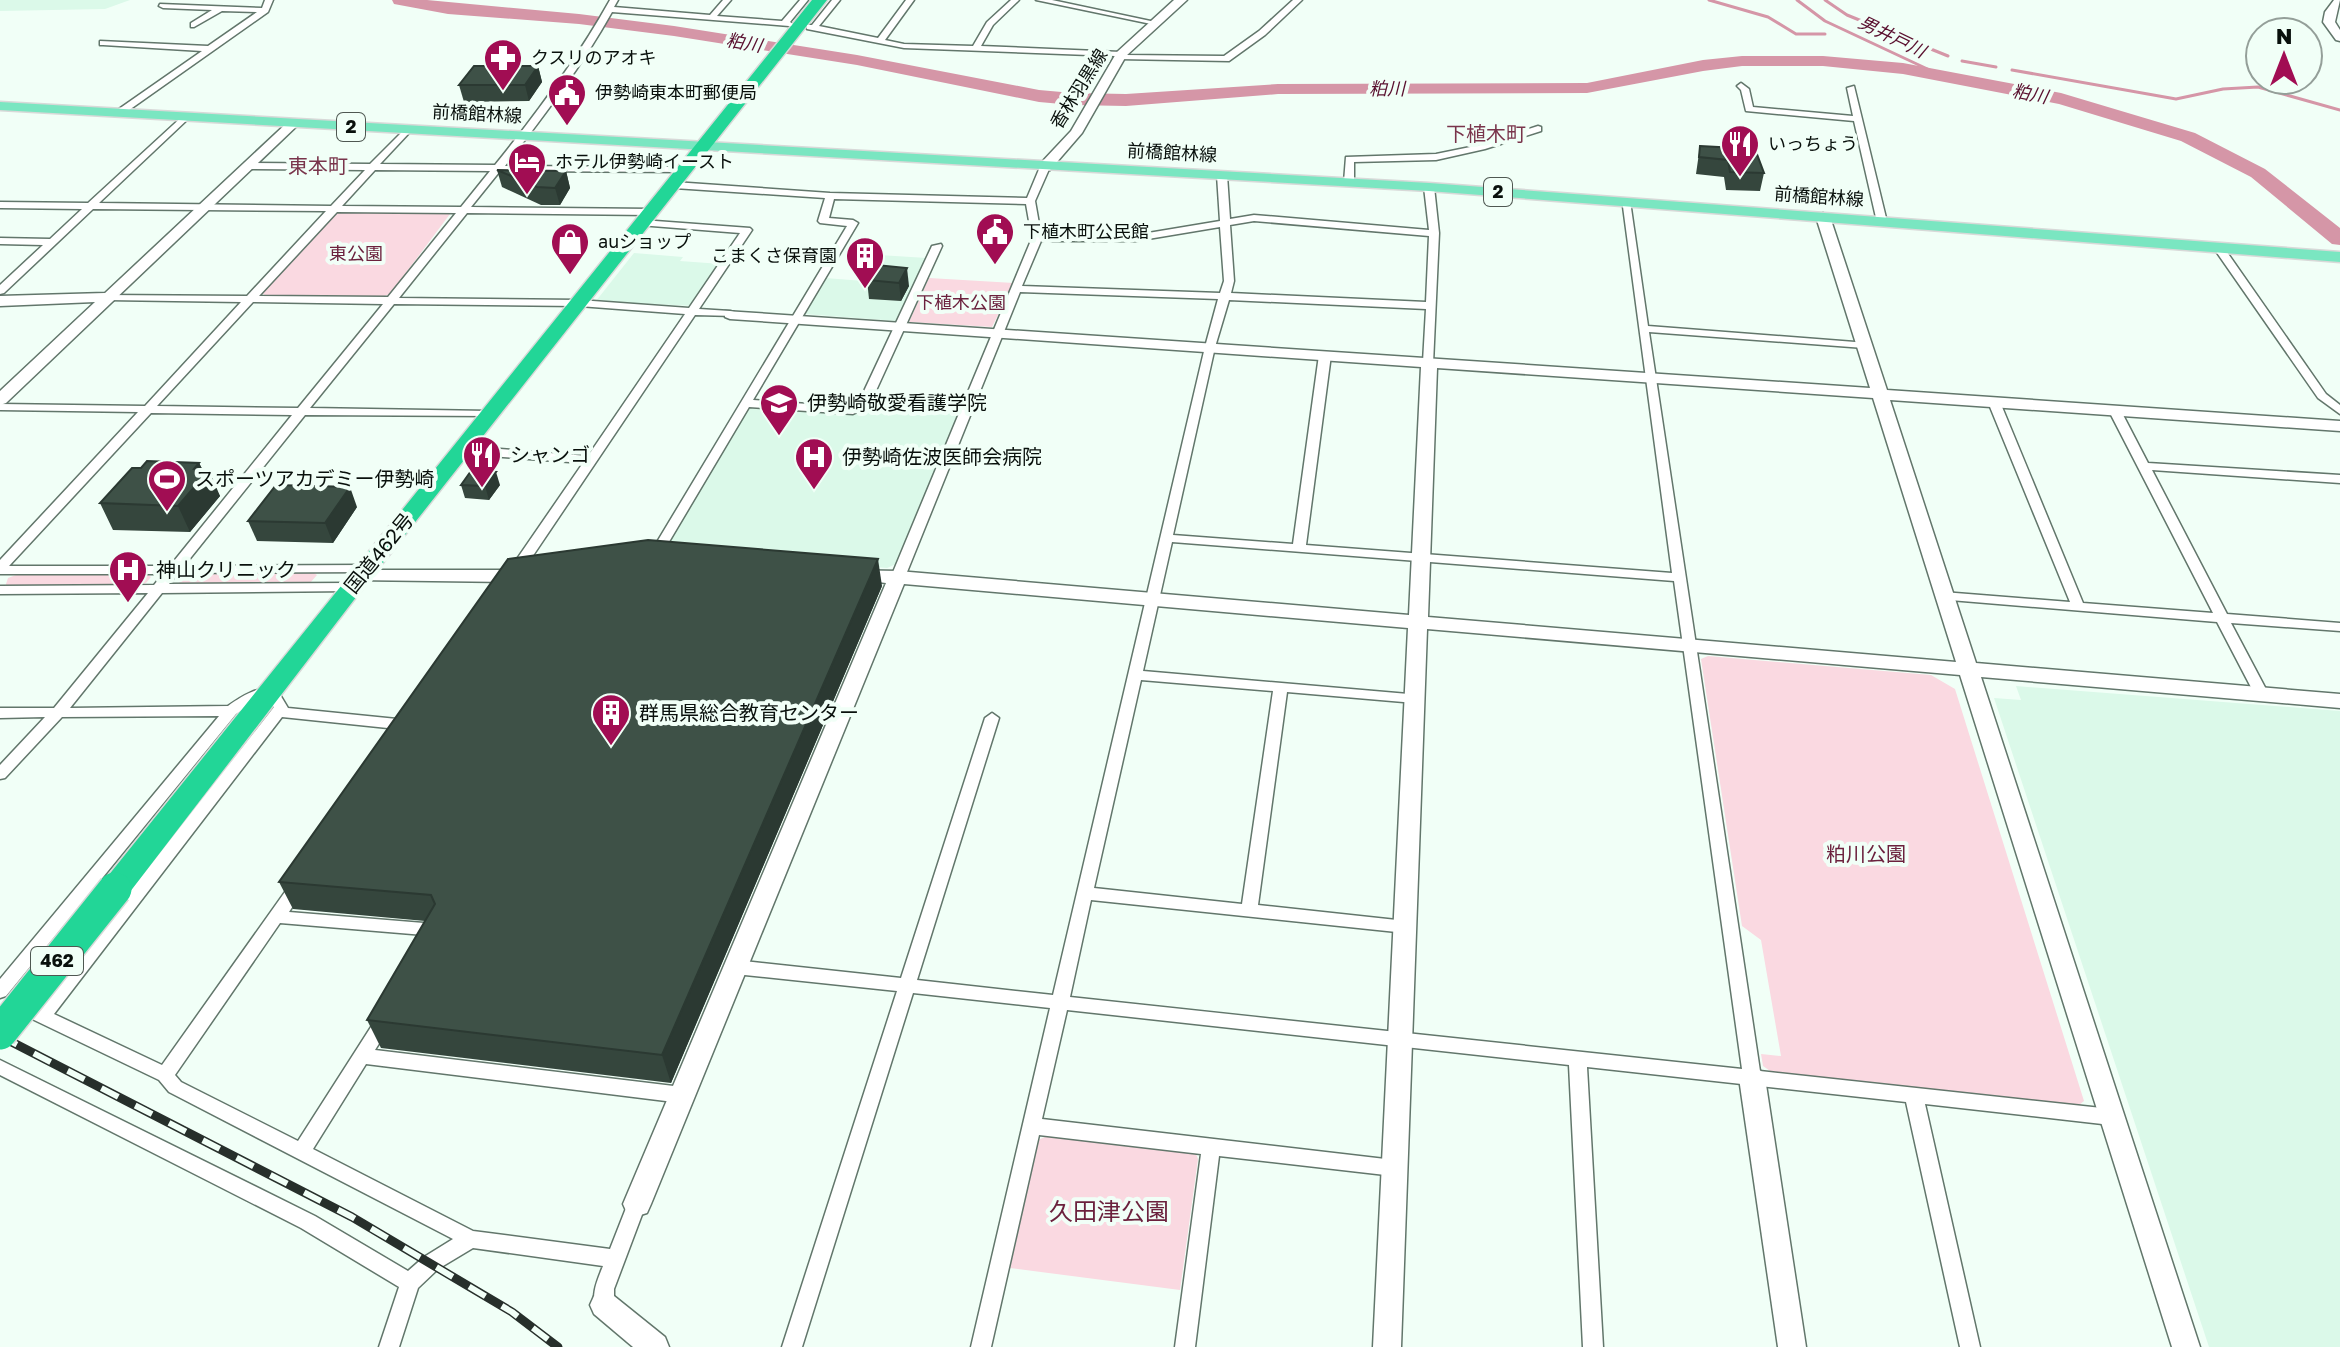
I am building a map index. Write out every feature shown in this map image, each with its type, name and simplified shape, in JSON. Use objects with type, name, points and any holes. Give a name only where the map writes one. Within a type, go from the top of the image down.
[{"type":"highway","name":"国道462号","points":[[0,1033],[115,889],[274,702],[359,578],[771,62],[789,27],[829,2]]},
{"type":"main road","name":"前橋館林線","points":[[3,109],[1429,187],[2340,257]]},
{"type":"street","points":[[119,113],[265,10],[269,0]]},
{"type":"street","points":[[0,774],[58,713],[521,137],[593,38],[614,0]]},
{"type":"street","points":[[712,17],[727,0]]},
{"type":"street","points":[[608,10],[712,17],[789,27],[804,0]]},
{"type":"street","points":[[879,42],[910,0]]},
{"type":"street","points":[[976,48],[990,24],[1015,0]]},
{"type":"street","points":[[1040,0],[1156,23]]},
{"type":"street","points":[[1082,8],[1093,0]]},
{"type":"street","name":"香林羽黒線","points":[[1045,167],[1075,134],[1120,55],[1181,0]]},
{"type":"street","points":[[829,2],[812,28],[902,46],[1226,59],[1262,33],[1298,0]]},
{"type":"street","points":[[2340,0],[2331,12],[2329,22],[2340,38]]},
{"type":"street","points":[[163,6],[265,10]]},
{"type":"street","points":[[194,25],[219,8]]},
{"type":"street","points":[[103,43],[211,49]]},
{"type":"street","points":[[1741,86],[1745,89],[1749,109],[1857,119]]},
{"type":"street","points":[[1851,88],[1882,222]]},
{"type":"street","points":[[0,291],[185,117]]},
{"type":"street","points":[[0,400],[294,123]]},
{"type":"street","points":[[1349,182],[1349,159],[1436,157],[1482,147],[1538,129]]},
{"type":"street","points":[[0,569],[407,130]]},
{"type":"street","points":[[247,166],[495,169],[680,178],[830,196],[1030,201]]},
{"type":"street","points":[[655,1347],[604,1305],[604,1289],[1017,289],[1037,238],[1030,201],[1045,167]]},
{"type":"street","points":[[981,1347],[1210,347],[1226,296],[1229,281],[1222,175]]},
{"type":"street","points":[[1387,1347],[1432,306],[1434,233],[1429,187]]},
{"type":"street","points":[[654,558],[853,223],[823,221],[830,196]]},
{"type":"street","points":[[1625,201],[1646,329],[1725,909],[1792,1347]]},
{"type":"street","points":[[0,205],[463,209],[647,217],[747,230],[508,583]]},
{"type":"street","points":[[1823,217],[2186,1347]]},
{"type":"street","points":[[1037,238],[1136,238],[1254,218],[1434,233]]},
{"type":"street","points":[[0,241],[52,242]]},
{"type":"street","points":[[746,403],[853,411],[863,406],[937,246]]},
{"type":"street","points":[[2218,247],[2322,396],[2340,411]]},
{"type":"street","points":[[1017,289],[1304,297],[1432,306]]},
{"type":"street","points":[[0,301],[108,297],[579,303],[2340,426]]},
{"type":"street","points":[[1646,329],[1864,345]]},
{"type":"street","points":[[1299,549],[1325,355]]},
{"type":"street","points":[[1994,402],[2078,606]]},
{"type":"street","points":[[0,407],[489,414]]},
{"type":"street","points":[[2115,411],[2261,693]]},
{"type":"street","points":[[461,450],[591,460]]},
{"type":"street","points":[[2144,466],[2340,479]]},
{"type":"street","points":[[1168,538],[1681,578]]},
{"type":"street","points":[[0,569],[171,571],[508,583],[540,573]]},
{"type":"street","points":[[837,572],[2340,701]]},
{"type":"street","points":[[0,590],[156,590],[359,578]]},
{"type":"street","points":[[1943,596],[2340,627]]},
{"type":"street","points":[[1136,675],[1415,698]]},
{"type":"street","points":[[1249,910],[1281,688]]},
{"type":"street","points":[[407,726],[249,698],[231,711],[0,993],[165,1075],[175,1087],[471,1239],[615,1259]]},
{"type":"street","points":[[43,1016],[274,702]]},
{"type":"street","points":[[0,713],[231,711]]},
{"type":"street","points":[[792,1347],[992,718]]},
{"type":"street","points":[[165,1075],[303,878]]},
{"type":"street","points":[[1084,893],[1406,927]]},
{"type":"street","points":[[277,917],[436,930],[429,943]]},
{"type":"street","points":[[735,967],[2111,1117]]},
{"type":"street","points":[[302,1150],[393,1006]]},
{"type":"street","points":[[364,1056],[682,1095]]},
{"type":"street","points":[[1578,1059],[1593,1347]]},
{"type":"street","points":[[1,1069],[308,1222],[410,1283]]},
{"type":"street","points":[[1914,1096],[1970,1347]]},
{"type":"street","points":[[1032,1126],[1394,1168]]},
{"type":"street","points":[[1185,1347],[1211,1146]]},
{"type":"street","points":[[389,1347],[410,1283],[431,1263],[471,1239]]},
{"type":"shaded area","points":[[0,0],[130,0],[105,9],[0,11]]},
{"type":"shaded area","points":[[634,253],[721,264],[693,306],[596,301]]},
{"type":"shaded area","points":[[879,255],[927,258],[896,321],[804,314],[825,278],[864,281]]},
{"type":"shaded area","points":[[872,396],[964,403],[896,564],[887,568],[671,550],[666,546],[749,407],[854,412]]},
{"type":"shaded area","points":[[2016,686],[2340,711],[2340,1347],[2209,1347],[1994,698],[2021,700]]},
{"type":"green space","name":"東公園","points":[[334,214],[450,214],[390,294],[381,297],[266,296],[262,293]]},
{"type":"green space","name":"下植木公園","points":[[929,278],[1014,283],[992,327],[909,322]]},
{"type":"green space","points":[[312,572],[317,575],[310,583],[185,586],[179,583],[185,576],[194,574]]},
{"type":"green space","points":[[16,575],[151,577],[146,583],[135,586],[5,587],[8,578]]},
{"type":"green space","name":"粕川公園","points":[[1708,656],[1931,675],[1955,689],[2084,1101],[2079,1105],[1773,1073],[1763,1066],[1761,1054],[1781,1056],[1761,940],[1742,926],[1701,659]]},
{"type":"green space","name":"久田津公園","points":[[1047,1136],[1195,1151],[1198,1159],[1180,1290],[1010,1268],[1038,1140]]},
{"type":"building","points":[[474,66],[538,66],[525,85],[459,85]]},
{"type":"building","points":[[1700,146],[1755,149],[1764,173],[1730,172],[1728,160],[1699,157]]},
{"type":"building","points":[[497,170],[566,171],[555,188],[537,187]]},
{"type":"building","points":[[876,265],[907,268],[899,283],[867,280]]},
{"type":"building","points":[[147,461],[199,463],[194,469],[209,470],[178,506],[100,503],[132,468],[141,468]]},
{"type":"building","points":[[471,471],[496,472],[485,486],[461,485]]},
{"type":"building","points":[[276,485],[350,487],[325,523],[248,521]]},
{"type":"building","name":"群馬県総合教育センター","points":[[648,540],[878,559],[662,1055],[367,1020],[435,904],[431,895],[279,882],[508,559]]},
{"type":"waterway","name":"粕川","points":[[400,0],[448,9],[579,19],[674,31],[857,60],[1039,96],[1073,99],[1126,100],[1278,89],[1587,88],[1703,65],[1742,61],[1823,61],[1903,68],[2061,99],[2168,129],[2228,155],[2258,173],[2340,239]]},
{"type":"waterway","points":[[1709,0],[1768,17],[1796,34],[1825,34]]},
{"type":"waterway","name":"男井戸川","points":[[1797,0],[1825,21],[1936,73]]},
{"type":"waterway","points":[[1825,0],[1847,15],[1948,56]]},
{"type":"waterway","points":[[1962,61],[1996,67]]},
{"type":"waterway","points":[[2012,70],[2176,99],[2223,89],[2258,87],[2340,110]]},
{"type":"railway","points":[[0,1036],[352,1217],[512,1312],[558,1347]]},
{"type":"place","name":"クスリのアオキ","points":[[503,92]]},
{"type":"place","name":"伊勢崎東本町郵便局","points":[[567,127]]},
{"type":"place","name":"いっちょう","points":[[1740,178]]},
{"type":"place","name":"ホテル伊勢崎イースト","points":[[527,196]]},
{"type":"place","name":"下植木町公民館","points":[[995,266]]},
{"type":"place","name":"auショップ","points":[[570,276]]},
{"type":"place","name":"こまくさ保育園","points":[[865,290]]},
{"type":"place","name":"伊勢崎敬愛看護学院","points":[[779,437]]},
{"type":"place","name":"シャンゴ","points":[[482,489]]},
{"type":"place","name":"伊勢崎佐波医師会病院","points":[[814,491]]},
{"type":"place","name":"スポーツアカデミー伊勢崎","points":[[167,513]]},
{"type":"place","name":"神山クリニック","points":[[128,604]]},
{"type":"place","name":"群馬県総合教育センター","points":[[611,747]]},
{"type":"district","name":"下植木町","points":[[1486,134]]},
{"type":"district","name":"東本町","points":[[318,166]]}]
